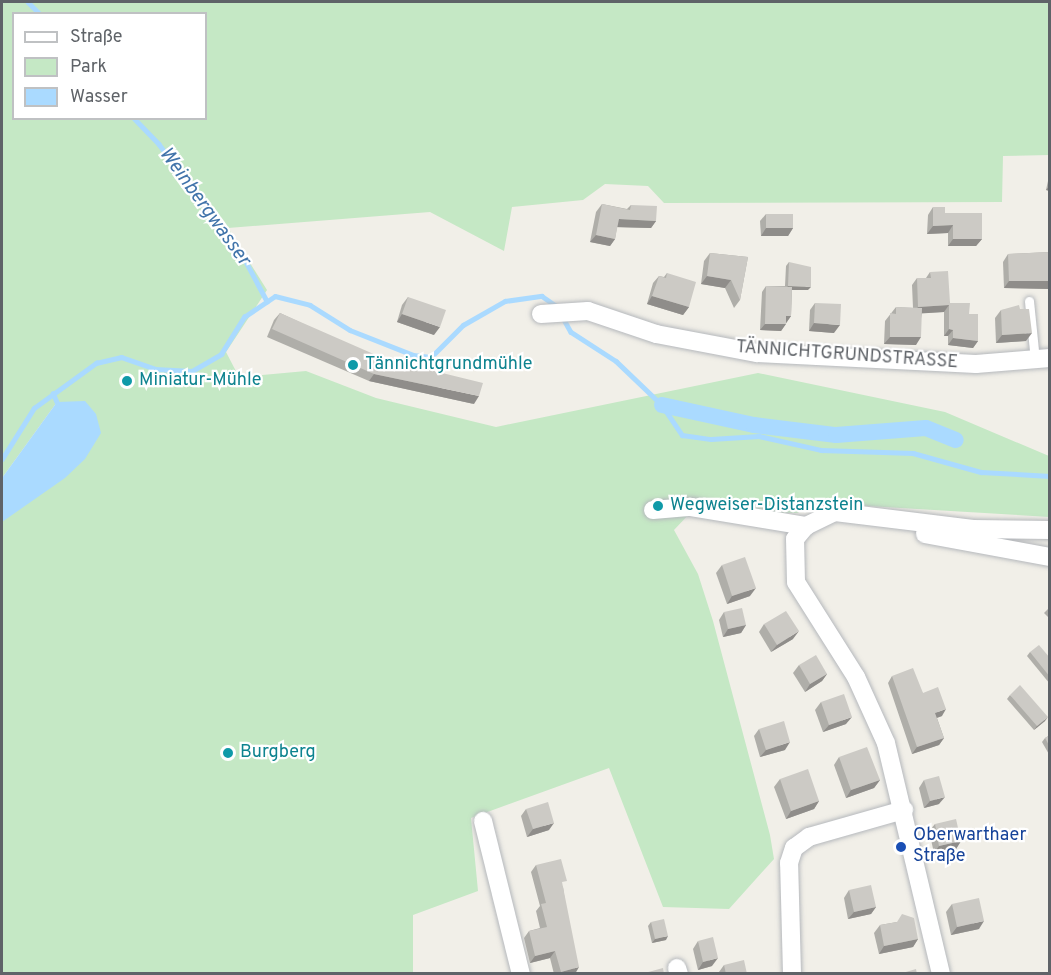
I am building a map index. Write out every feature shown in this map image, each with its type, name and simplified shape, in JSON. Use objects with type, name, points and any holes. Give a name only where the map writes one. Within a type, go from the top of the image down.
[{"type":"street","name":"TÄNNICHTGRUNDSTRASSE","points":[[541,314],[569,310],[588,311],[656,334],[757,353],[976,364],[1042,359]]},
{"type":"street","points":[[653,510],[692,507],[806,526]]},
{"type":"street","points":[[941,974],[904,810],[875,713],[796,582],[795,539],[806,526],[835,512],[973,529],[1050,530]]},
{"type":"street","points":[[859,514],[886,529],[1050,557]]},
{"type":"street","points":[[792,974],[789,863],[794,848],[809,837],[904,810]]},
{"type":"street","points":[[483,821],[521,974]]},
{"type":"lane","points":[[1029,301],[1042,359]]},
{"type":"green space","points":[[2,2],[1049,2],[1049,155],[1003,156],[1002,202],[664,203],[648,186],[605,184],[583,200],[512,207],[504,251],[430,212],[228,228],[267,290],[226,352],[239,377],[306,371],[376,398],[496,427],[758,373],[945,412],[1049,456],[1049,517],[818,503],[797,513],[692,511],[674,530],[698,574],[713,621],[770,835],[774,859],[729,909],[663,907],[609,768],[471,818],[478,891],[413,915],[413,973],[2,973],[2,522],[19,506],[57,402],[2,478]]},
{"type":"water","points":[[85,401],[96,414],[101,433],[85,459],[65,478],[2,522],[2,478],[57,402]]},
{"type":"building","points":[[602,204],[630,210],[631,205],[657,206],[656,221],[619,219],[615,239],[596,235]]},
{"type":"building","points":[[933,207],[945,207],[945,213],[982,213],[982,239],[953,239],[953,225],[933,226]]},
{"type":"building","points":[[766,214],[793,214],[793,228],[766,228]]},
{"type":"building","points":[[1050,252],[1050,281],[1009,281],[1008,254]]},
{"type":"building","points":[[710,253],[748,257],[740,300],[731,280],[707,276]]},
{"type":"building","points":[[789,262],[811,267],[811,287],[788,286]]},
{"type":"building","points":[[948,271],[950,303],[970,303],[969,314],[978,314],[978,341],[953,338],[953,330],[949,329],[949,305],[918,307],[917,278],[931,278],[930,272]]},
{"type":"building","points":[[667,273],[696,282],[689,307],[652,296],[659,276],[666,278]]},
{"type":"building","points":[[766,286],[792,287],[791,316],[786,316],[786,324],[765,324]]},
{"type":"building","points":[[408,297],[446,310],[440,327],[402,314]]},
{"type":"building","points":[[815,303],[841,304],[840,325],[814,323]]},
{"type":"building","points":[[1019,305],[1020,309],[1029,309],[1032,333],[1002,335],[1001,310]]},
{"type":"building","points":[[896,307],[922,308],[921,337],[890,337],[890,313],[896,314]]},
{"type":"building","points":[[280,313],[385,359],[483,383],[479,396],[374,374],[272,329]]},
{"type":"building","points":[[745,557],[756,588],[732,596],[722,565]]},
{"type":"building","points":[[742,608],[746,625],[728,629],[724,612]]},
{"type":"building","points":[[786,611],[799,631],[777,645],[764,624]]},
{"type":"building","points":[[1039,645],[1050,658],[1050,677],[1030,652]]},
{"type":"building","points":[[816,655],[827,674],[810,684],[799,665]]},
{"type":"building","points":[[913,668],[923,693],[938,687],[946,709],[935,713],[944,738],[917,747],[892,676]]},
{"type":"building","points":[[1020,685],[1048,717],[1037,726],[1010,695]]},
{"type":"building","points":[[844,694],[852,717],[829,725],[821,702]]},
{"type":"building","points":[[784,721],[790,742],[766,750],[759,729]]},
{"type":"building","points":[[1050,735],[1050,747],[1045,738]]},
{"type":"building","points":[[867,747],[880,780],[851,790],[839,757]]},
{"type":"building","points":[[808,769],[819,801],[791,811],[780,779]]},
{"type":"building","points":[[939,776],[945,797],[930,801],[924,780]]},
{"type":"building","points":[[548,802],[554,823],[533,829],[526,809]]},
{"type":"building","points":[[956,819],[961,841],[939,846],[935,824]]},
{"type":"building","points":[[561,859],[567,881],[562,882],[579,967],[561,972],[555,951],[535,956],[529,931],[547,927],[541,904],[546,903],[536,865]]},
{"type":"building","points":[[871,885],[876,907],[854,912],[849,890]]},
{"type":"building","points":[[979,898],[984,921],[957,927],[952,904]]},
{"type":"building","points":[[902,914],[914,918],[918,939],[884,946],[880,925],[897,922]]},
{"type":"building","points":[[664,919],[668,936],[655,939],[651,922]]},
{"type":"building","points":[[713,937],[718,958],[703,962],[698,941]]},
{"type":"building","points":[[744,960],[747,974],[726,974],[724,965]]},
{"type":"building","points":[[663,968],[664,974],[641,974]]},
{"type":"building","points":[[916,969],[917,974],[899,974]]},
{"type":"waterway","name":"Weinbergwasser","points":[[28,2],[38,12]]},
{"type":"waterway","name":"Weinbergwasser","points":[[136,120],[159,144],[245,260],[267,301]]},
{"type":"waterway","points":[[2,459],[34,408],[96,363],[121,357],[155,369],[192,371],[221,354],[244,317],[275,296],[310,305],[350,330],[413,355],[431,357],[463,325],[505,301],[542,296],[559,308]]},
{"type":"waterway","points":[[562,316],[571,332],[616,361],[662,405],[682,435],[711,439],[759,436],[821,450],[913,453],[981,472],[1050,476]]},
{"type":"waterway","points":[[53,393],[57,402]]},
{"type":"waterway","points":[[662,405],[754,425],[836,435],[926,428],[956,440]]},
{"type":"place","name":"Tännichtgrundmühle","points":[[353,365]]},
{"type":"place","name":"Miniatur-Mühle","points":[[127,381]]},
{"type":"place","name":"Wegweiser-Distanzstein","points":[[658,506]]},
{"type":"place","name":"Burgberg","points":[[228,753]]},
{"type":"place","name":"Oberwarthaer Straße","points":[[901,847]]}]
